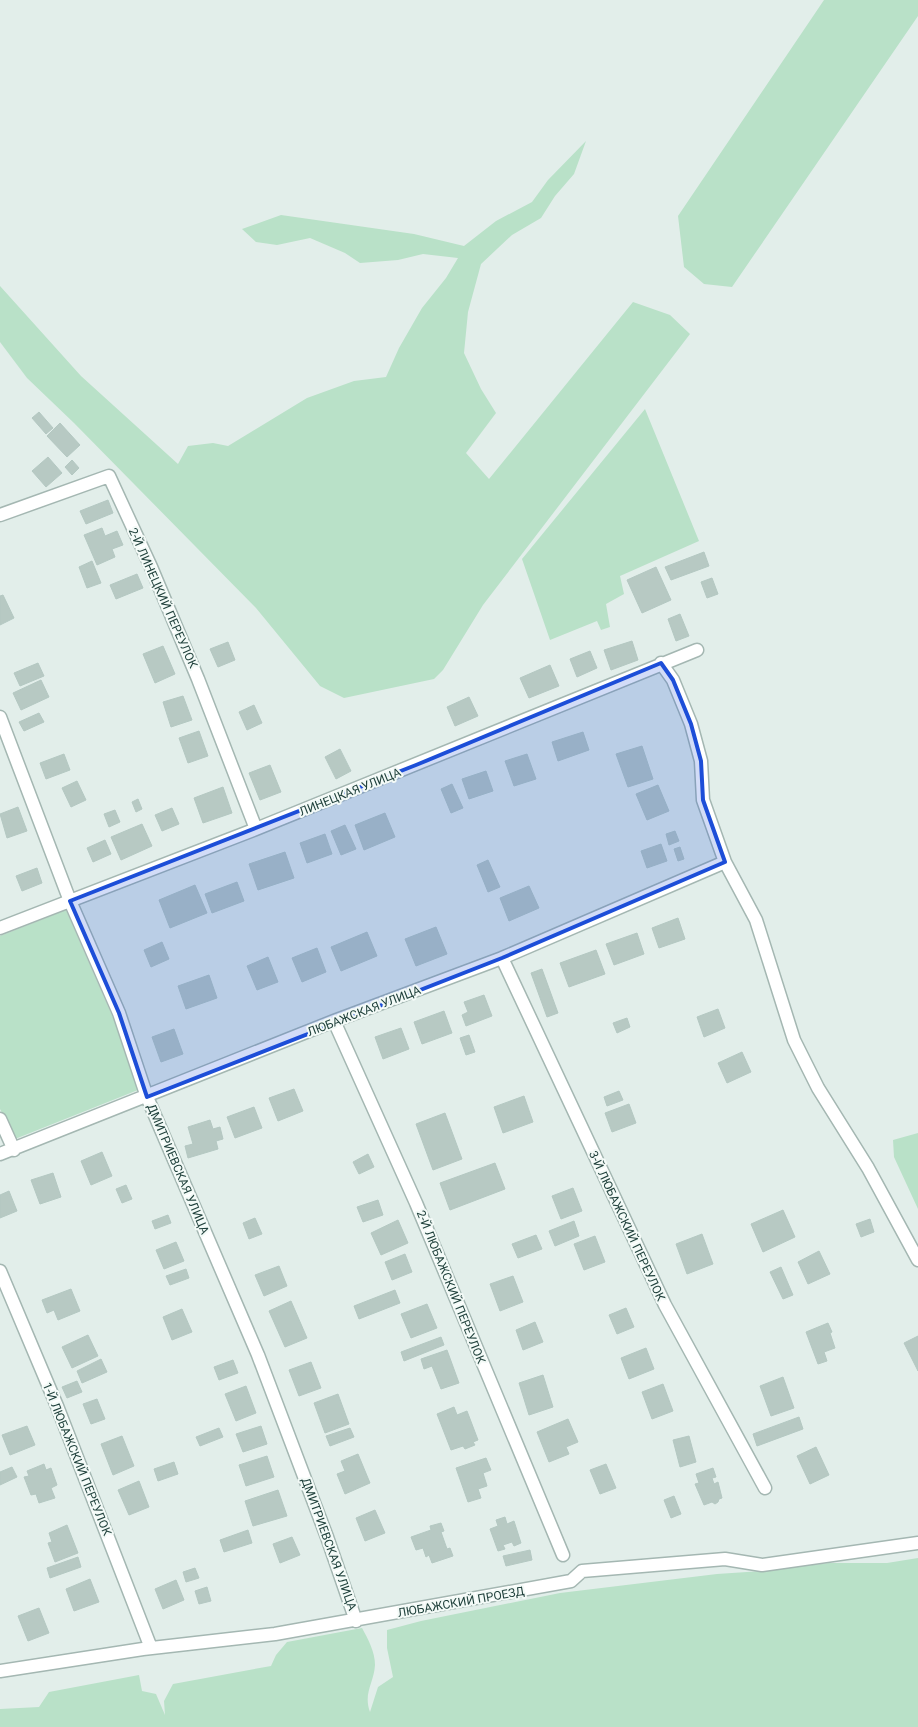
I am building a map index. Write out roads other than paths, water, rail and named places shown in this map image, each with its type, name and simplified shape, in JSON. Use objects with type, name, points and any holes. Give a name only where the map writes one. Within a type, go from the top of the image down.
[{"type":"street","name":"2-Й ЛИНЕЦКИЙ ПЕРЕУЛОК","points":[[0,515],[109,476],[151,567],[198,679],[256,829]]},
{"type":"street","name":"ЛИНЕЦКАЯ УЛИЦА","points":[[0,928],[256,829],[697,650]]},
{"type":"street","points":[[661,664],[674,680],[692,724],[701,761],[703,800],[725,862],[756,920],[794,1040],[818,1088],[868,1168],[918,1260]]},
{"type":"street","name":"ДМИТРИЕВСКАЯ УЛИЦА","points":[[0,716],[70,901],[119,1013],[147,1097],[258,1355],[328,1536],[356,1621]]},
{"type":"street","name":"ЛЮБАЖСКАЯ УЛИЦА","points":[[0,1154],[334,1021],[502,958],[725,862]]},
{"type":"street","name":"3-Й ЛЮБАЖСКИЙ ПЕРЕУЛОК","points":[[502,958],[665,1305],[764,1488]]},
{"type":"street","name":"2-Й ЛЮБАЖСКИЙ ПЕРЕУЛОК","points":[[334,1021],[416,1203],[563,1555]]},
{"type":"street","points":[[0,1119],[14,1150]]},
{"type":"street","name":"1-Й ЛЮБАЖСКИЙ ПЕРЕУЛОК","points":[[0,1271],[61,1415],[152,1648]]},
{"type":"street","name":"ЛЮБАЖСКИЙ ПРОЕЗД","points":[[0,1671],[152,1648],[275,1634],[356,1621],[571,1581],[582,1571],[725,1559],[762,1565],[918,1543]]}]
